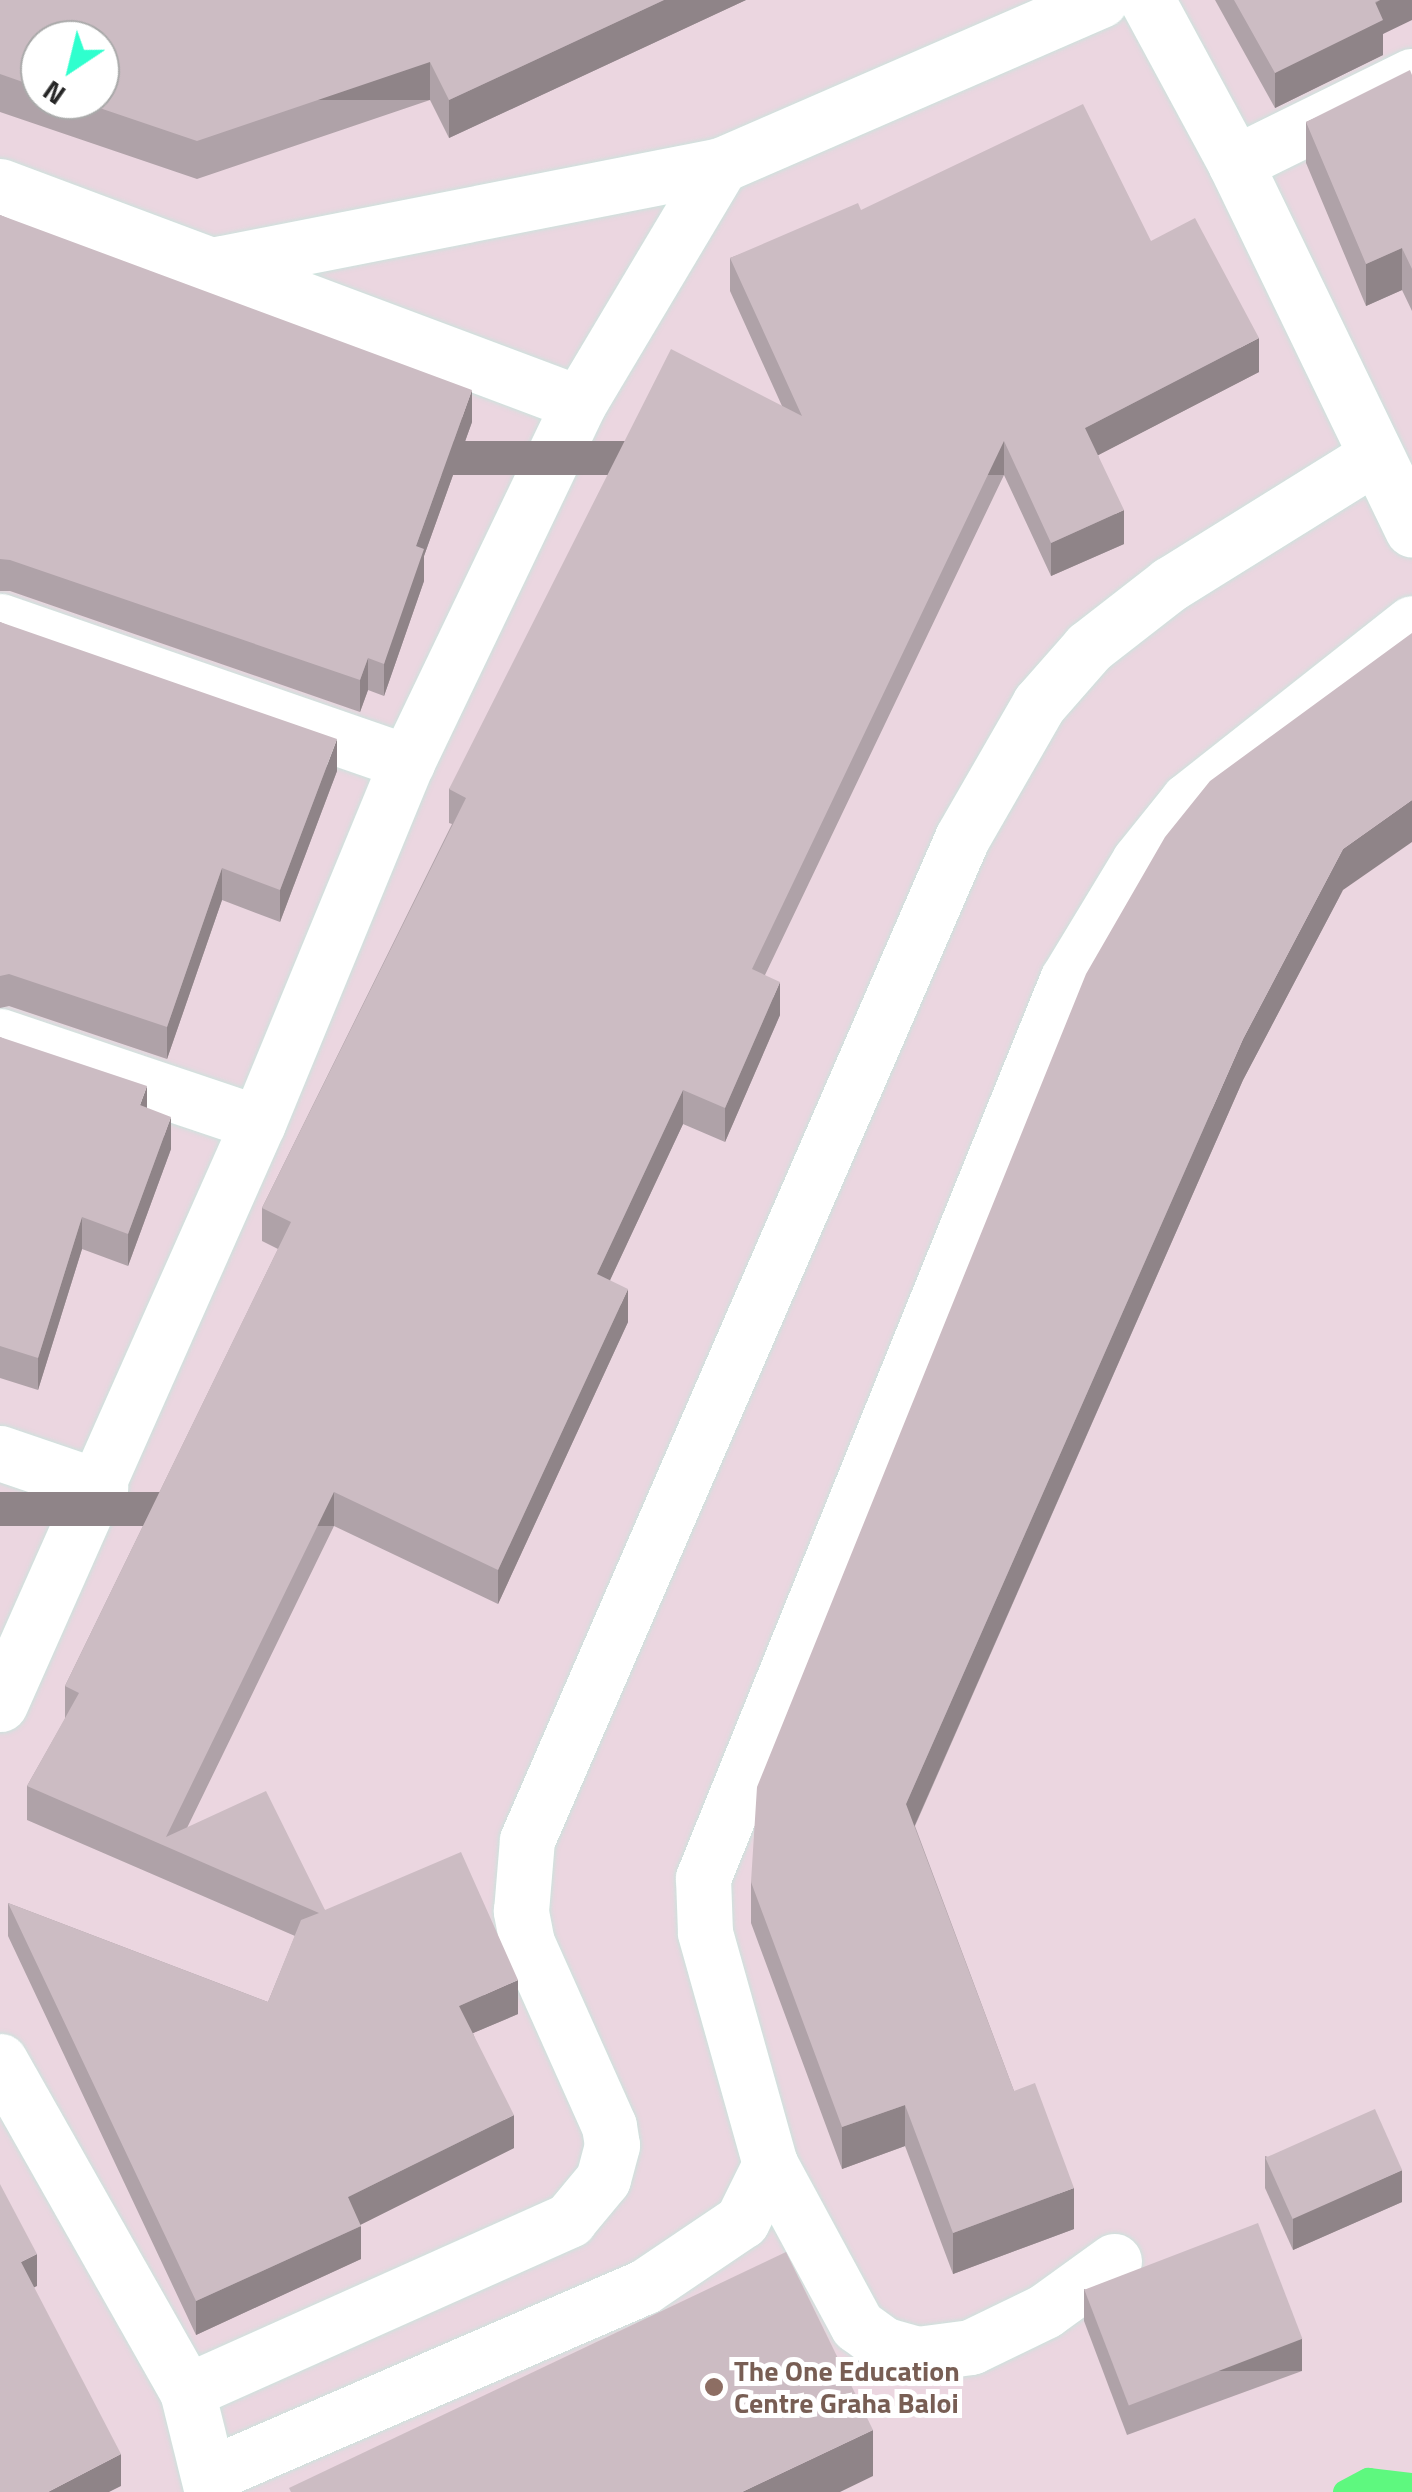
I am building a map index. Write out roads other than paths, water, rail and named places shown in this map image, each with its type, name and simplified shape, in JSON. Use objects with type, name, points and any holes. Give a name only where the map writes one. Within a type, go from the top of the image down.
[{"type":"street","points":[[217,264],[721,165],[1101,0]]},
{"type":"street","points":[[1147,0],[1235,163],[1412,529]]},
{"type":"street","points":[[1235,163],[1412,76]]},
{"type":"street","points":[[0,1704],[100,1487],[258,1123],[407,762],[579,403],[721,165]]},
{"type":"street","points":[[0,186],[217,264],[579,403]]},
{"type":"street","points":[[188,2391],[570,2220],[603,2180],[612,2145],[609,2126],[528,1944],[520,1911],[527,1840],[962,838],[1039,704],[1089,647],[1170,584],[1374,457]]},
{"type":"street","points":[[0,621],[407,762]]},
{"type":"street","points":[[1114,2261],[1045,2310],[971,2348],[917,2354],[883,2344],[840,2300],[770,2164],[705,1932],[703,1878],[1067,980],[1139,860],[1188,800],[1412,623]]},
{"type":"street","points":[[0,1036],[258,1123]]},
{"type":"street","points":[[0,1453],[100,1487]]},
{"type":"street","points":[[0,2061],[188,2391],[210,2484],[644,2287],[742,2221],[770,2164]]},
{"type":"waterway","points":[[1345,2492],[1368,2480],[1412,2485]]},
{"type":"place","name":"The One Education Centre Graha Baloi","points":[[714,2387]]}]
